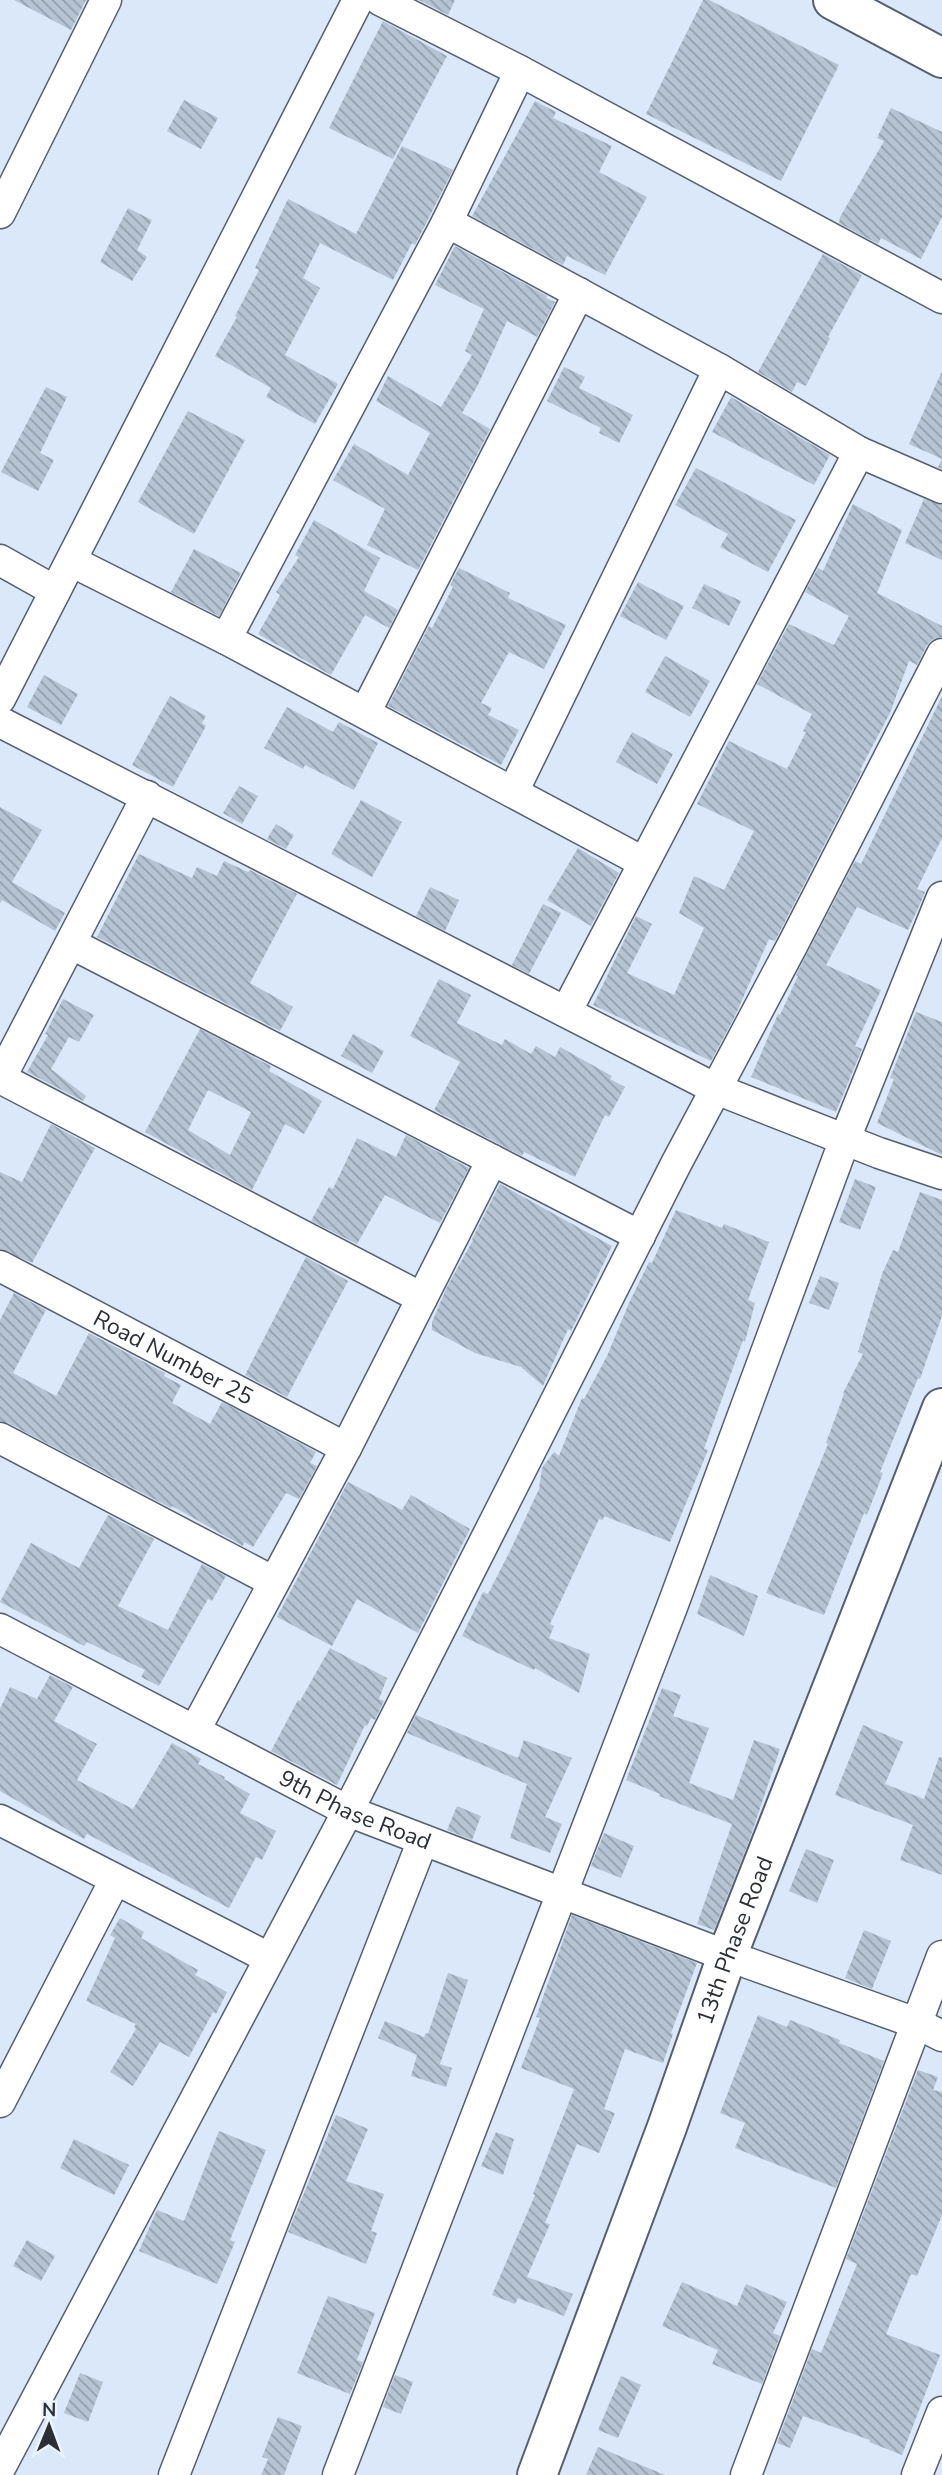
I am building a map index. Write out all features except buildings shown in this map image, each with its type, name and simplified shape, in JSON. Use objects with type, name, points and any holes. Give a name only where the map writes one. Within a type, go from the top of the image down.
[{"type":"street","points":[[0,213],[106,0]]},
{"type":"street","points":[[0,699],[358,0]]},
{"type":"street","points":[[380,0],[520,71],[942,298]]},
{"type":"street","points":[[833,0],[942,58]]},
{"type":"street","points":[[226,639],[447,222],[520,71]]},
{"type":"street","points":[[447,222],[719,369],[859,452],[942,488]]},
{"type":"street","points":[[365,713],[579,293]]},
{"type":"street","points":[[513,792],[719,369]]},
{"type":"street","points":[[566,1012],[859,452]]},
{"type":"street","points":[[0,560],[55,591]]},
{"type":"street","points":[[71,561],[226,639],[643,862]]},
{"type":"street","points":[[0,2468],[348,1811],[640,1236],[942,654]]},
{"type":"street","points":[[0,722],[716,1089],[942,1174]]},
{"type":"street","points":[[147,796],[0,1079],[422,1298]]},
{"type":"street","points":[[338,2475],[677,1594],[845,1139],[942,897]]},
{"type":"street","points":[[72,944],[640,1236]]},
{"type":"street","points":[[195,1730],[346,1448],[492,1160]]},
{"type":"street","name":"Road Number 25","points":[[0,1266],[346,1448]]},
{"type":"street","name":"13th Phase Road","points":[[555,2475],[737,1960],[942,1408]]},
{"type":"street","points":[[0,1438],[274,1582]]},
{"type":"street","name":"13th Phase Road","points":[[737,1960],[942,1471]]},
{"type":"street","name":"9th Phase Road","points":[[0,1629],[348,1811],[560,1894],[929,2030]]},
{"type":"street","points":[[0,1821],[269,1958]]},
{"type":"street","points":[[174,2475],[424,1840]]},
{"type":"street","points":[[0,2102],[115,1880]]},
{"type":"street","points":[[746,2475],[929,2030],[942,1956]]},
{"type":"street","name":"13th Phase Road","points":[[537,2475],[710,2039]]},
{"type":"street","points":[[917,2475],[942,2412]]}]
